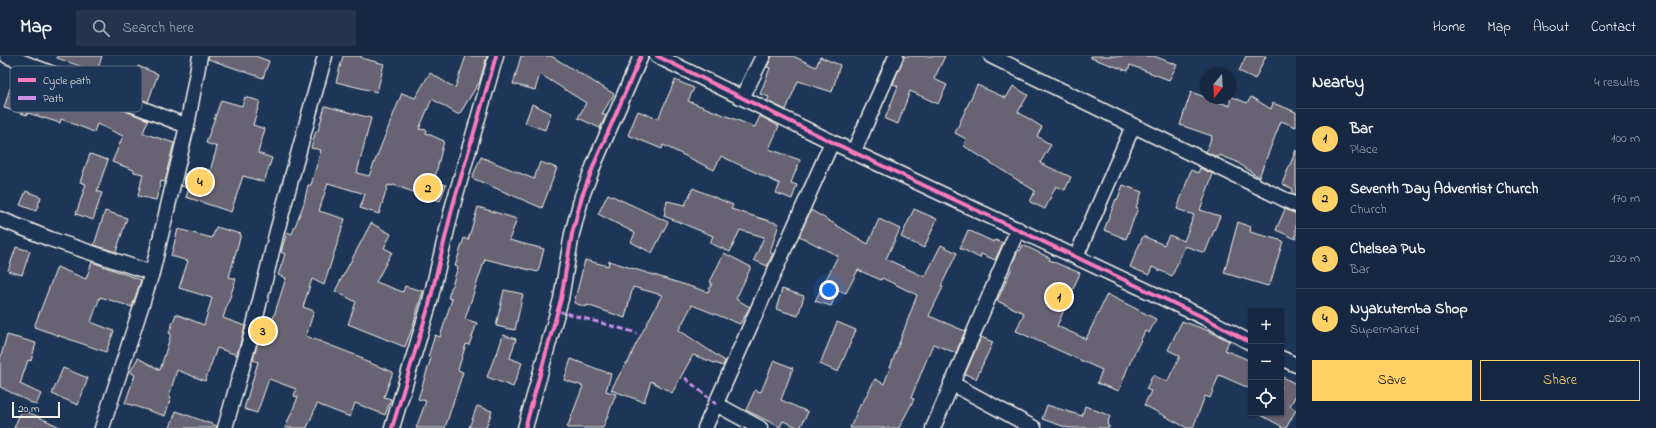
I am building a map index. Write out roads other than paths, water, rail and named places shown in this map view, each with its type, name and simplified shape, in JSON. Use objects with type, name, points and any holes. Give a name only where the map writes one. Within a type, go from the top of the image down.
[{"type":"street","points":[[7,56],[33,66]]},
{"type":"street","points":[[225,428],[253,329],[277,231],[324,56]]},
{"type":"street","points":[[392,428],[426,312],[453,205],[496,56]]},
{"type":"street","points":[[525,428],[561,299],[572,234],[582,196],[595,162],[641,56]]},
{"type":"street","points":[[658,56],[832,142],[854,151],[1206,318],[1248,341]]},
{"type":"street","points":[[742,98],[763,56]]},
{"type":"street","points":[[854,151],[896,56]]},
{"type":"street","points":[[991,56],[1296,205]]},
{"type":"street","points":[[102,428],[152,273],[187,126],[199,57]]},
{"type":"street","points":[[142,108],[187,126]]},
{"type":"street","points":[[1076,257],[1133,126]]},
{"type":"street","points":[[705,428],[832,142]]},
{"type":"street","points":[[0,219],[50,239],[152,273]]},
{"type":"street","points":[[933,428],[1018,229]]},
{"type":"street","points":[[1284,359],[1296,365]]},
{"type":"street","points":[[951,383],[1034,428]]},
{"type":"street","points":[[716,404],[760,428]]},
{"type":"place","name":"Nyakutemba Shop","points":[[200,182]]},
{"type":"place","name":"Seventh Day Adventist Church","points":[[428,188]]},
{"type":"place","name":"Bar","points":[[1059,297]]},
{"type":"place","name":"Chelsea Pub","points":[[263,331]]}]
